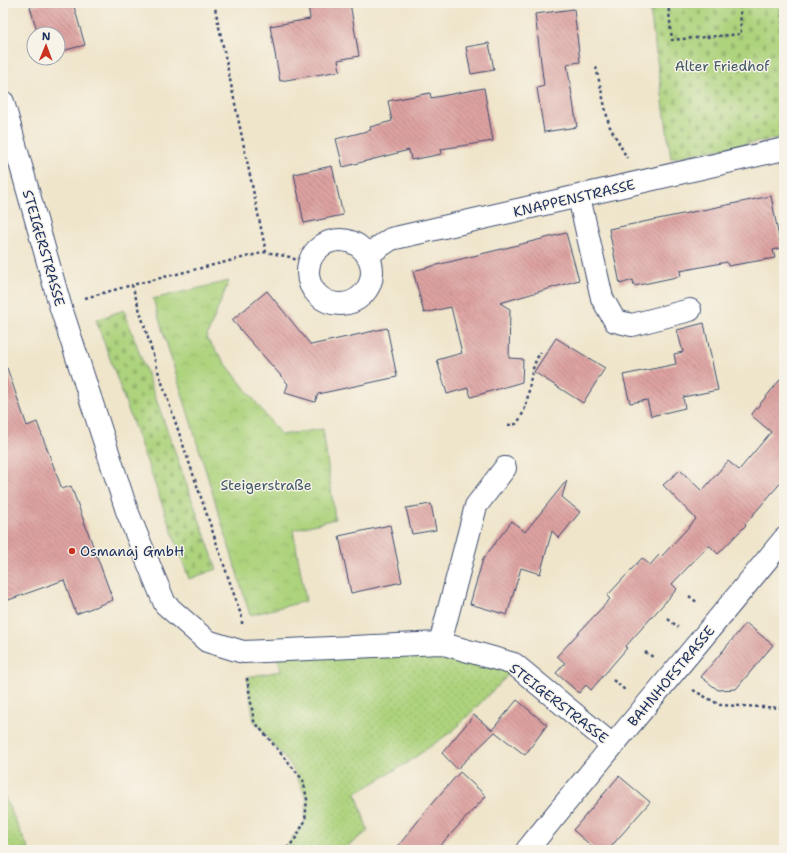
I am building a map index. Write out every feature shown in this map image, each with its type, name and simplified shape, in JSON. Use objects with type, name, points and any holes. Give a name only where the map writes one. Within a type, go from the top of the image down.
[{"type":"street","name":"STEIGERSTRASSE","points":[[3,102],[60,306],[127,511],[165,604],[206,642],[243,652],[440,643],[514,664],[612,745]]},
{"type":"street","name":"KNAPPENSTRASSE","points":[[367,255],[391,239],[641,183],[784,149]]},
{"type":"street","points":[[579,197],[602,298],[615,321],[632,325],[690,310]]},
{"type":"street","points":[[339,240],[355,244],[367,255],[371,264],[372,274],[370,284],[361,296],[347,303],[337,304],[327,302],[312,288],[309,278],[309,266],[312,258],[319,248],[328,242],[339,240]]},
{"type":"street","points":[[440,643],[476,506],[505,468]]},
{"type":"street","name":"BAHNHOFSTRASSE","points":[[527,850],[612,745],[671,677],[784,539]]},
{"type":"path","points":[[214,3],[266,252]]},
{"type":"path","points":[[668,3],[672,40],[741,34],[740,3]]},
{"type":"path","points":[[782,3],[784,60]]},
{"type":"path","points":[[596,67],[609,125],[641,183]]},
{"type":"path","points":[[60,306],[132,285],[266,252],[290,257],[309,266]]},
{"type":"path","points":[[132,285],[158,371],[242,618],[243,652],[254,721],[303,780],[307,799],[305,821],[294,841],[285,850]]},
{"type":"path","points":[[508,425],[516,424],[524,415],[535,360],[541,352]]},
{"type":"path","points":[[671,677],[720,705],[784,708]]},
{"type":"green space","name":"Alter Friedhof","points":[[649,3],[784,3],[784,137],[671,158]]},
{"type":"green space","name":"Steigerstraße","points":[[229,281],[206,338],[281,435],[323,429],[335,519],[293,530],[306,601],[250,615],[153,299]]},
{"type":"green space","points":[[124,310],[217,569],[189,579],[96,320]]},
{"type":"green space","points":[[440,651],[511,672],[455,729],[407,763],[356,793],[368,831],[342,850],[283,850],[305,821],[307,799],[292,767],[254,721],[247,677],[281,671],[277,654]]},
{"type":"green space","points":[[3,794],[29,850],[3,850]]},
{"type":"building","points":[[44,3],[73,3],[85,45],[66,50],[66,26],[36,26],[30,7]]},
{"type":"building","points":[[308,3],[350,3],[359,56],[338,60],[340,71],[280,81],[270,26],[310,19]]},
{"type":"building","points":[[574,9],[580,62],[567,64],[577,127],[544,132],[537,88],[544,86],[535,14]]},
{"type":"building","points":[[489,43],[494,70],[471,74],[466,47]]},
{"type":"building","points":[[484,88],[493,141],[441,149],[442,154],[411,160],[409,150],[343,167],[336,139],[371,130],[370,127],[392,121],[388,101],[430,93],[431,98]]},
{"type":"building","points":[[332,166],[343,215],[304,223],[294,174]]},
{"type":"building","points":[[771,196],[781,248],[773,250],[775,258],[728,266],[727,262],[680,271],[681,276],[634,286],[633,280],[620,284],[609,229]]},
{"type":"building","points":[[566,233],[579,280],[500,303],[510,309],[509,358],[523,359],[522,382],[471,397],[468,388],[447,394],[437,360],[462,353],[451,307],[424,313],[413,271]]},
{"type":"building","points":[[267,291],[311,345],[387,328],[397,377],[318,394],[315,402],[285,393],[288,384],[232,320]]},
{"type":"building","points":[[704,323],[718,390],[683,397],[685,408],[651,416],[647,400],[630,403],[623,375],[676,364],[674,354],[683,352],[677,330]]},
{"type":"building","points":[[556,338],[605,368],[583,403],[534,372]]},
{"type":"building","points":[[7,368],[27,426],[37,422],[62,489],[71,486],[113,600],[76,614],[64,580],[3,602],[3,369]]},
{"type":"building","points":[[784,375],[784,479],[745,524],[746,525],[718,554],[709,545],[672,584],[677,589],[625,647],[627,648],[591,690],[586,685],[579,693],[556,673],[565,663],[557,656],[610,599],[607,596],[642,558],[650,565],[659,555],[661,557],[696,519],[663,485],[680,470],[702,491],[728,461],[739,470],[771,432],[751,415]]},
{"type":"building","points":[[567,480],[562,497],[580,512],[559,538],[552,531],[540,574],[521,568],[507,615],[470,604],[483,559],[512,521],[525,532]]},
{"type":"building","points":[[431,504],[436,530],[412,534],[406,508]]},
{"type":"building","points":[[390,525],[402,582],[351,593],[339,536]]},
{"type":"building","points":[[746,623],[773,645],[736,689],[718,690],[701,677]]},
{"type":"building","points":[[517,700],[547,725],[525,755],[495,732],[457,769],[442,753],[474,715],[492,730]]},
{"type":"building","points":[[460,772],[486,796],[436,850],[395,850],[434,801]]},
{"type":"building","points":[[619,776],[650,802],[608,850],[596,850],[573,830]]},
{"type":"place","name":"Osmanaj GmbH","points":[[72,551]]}]
